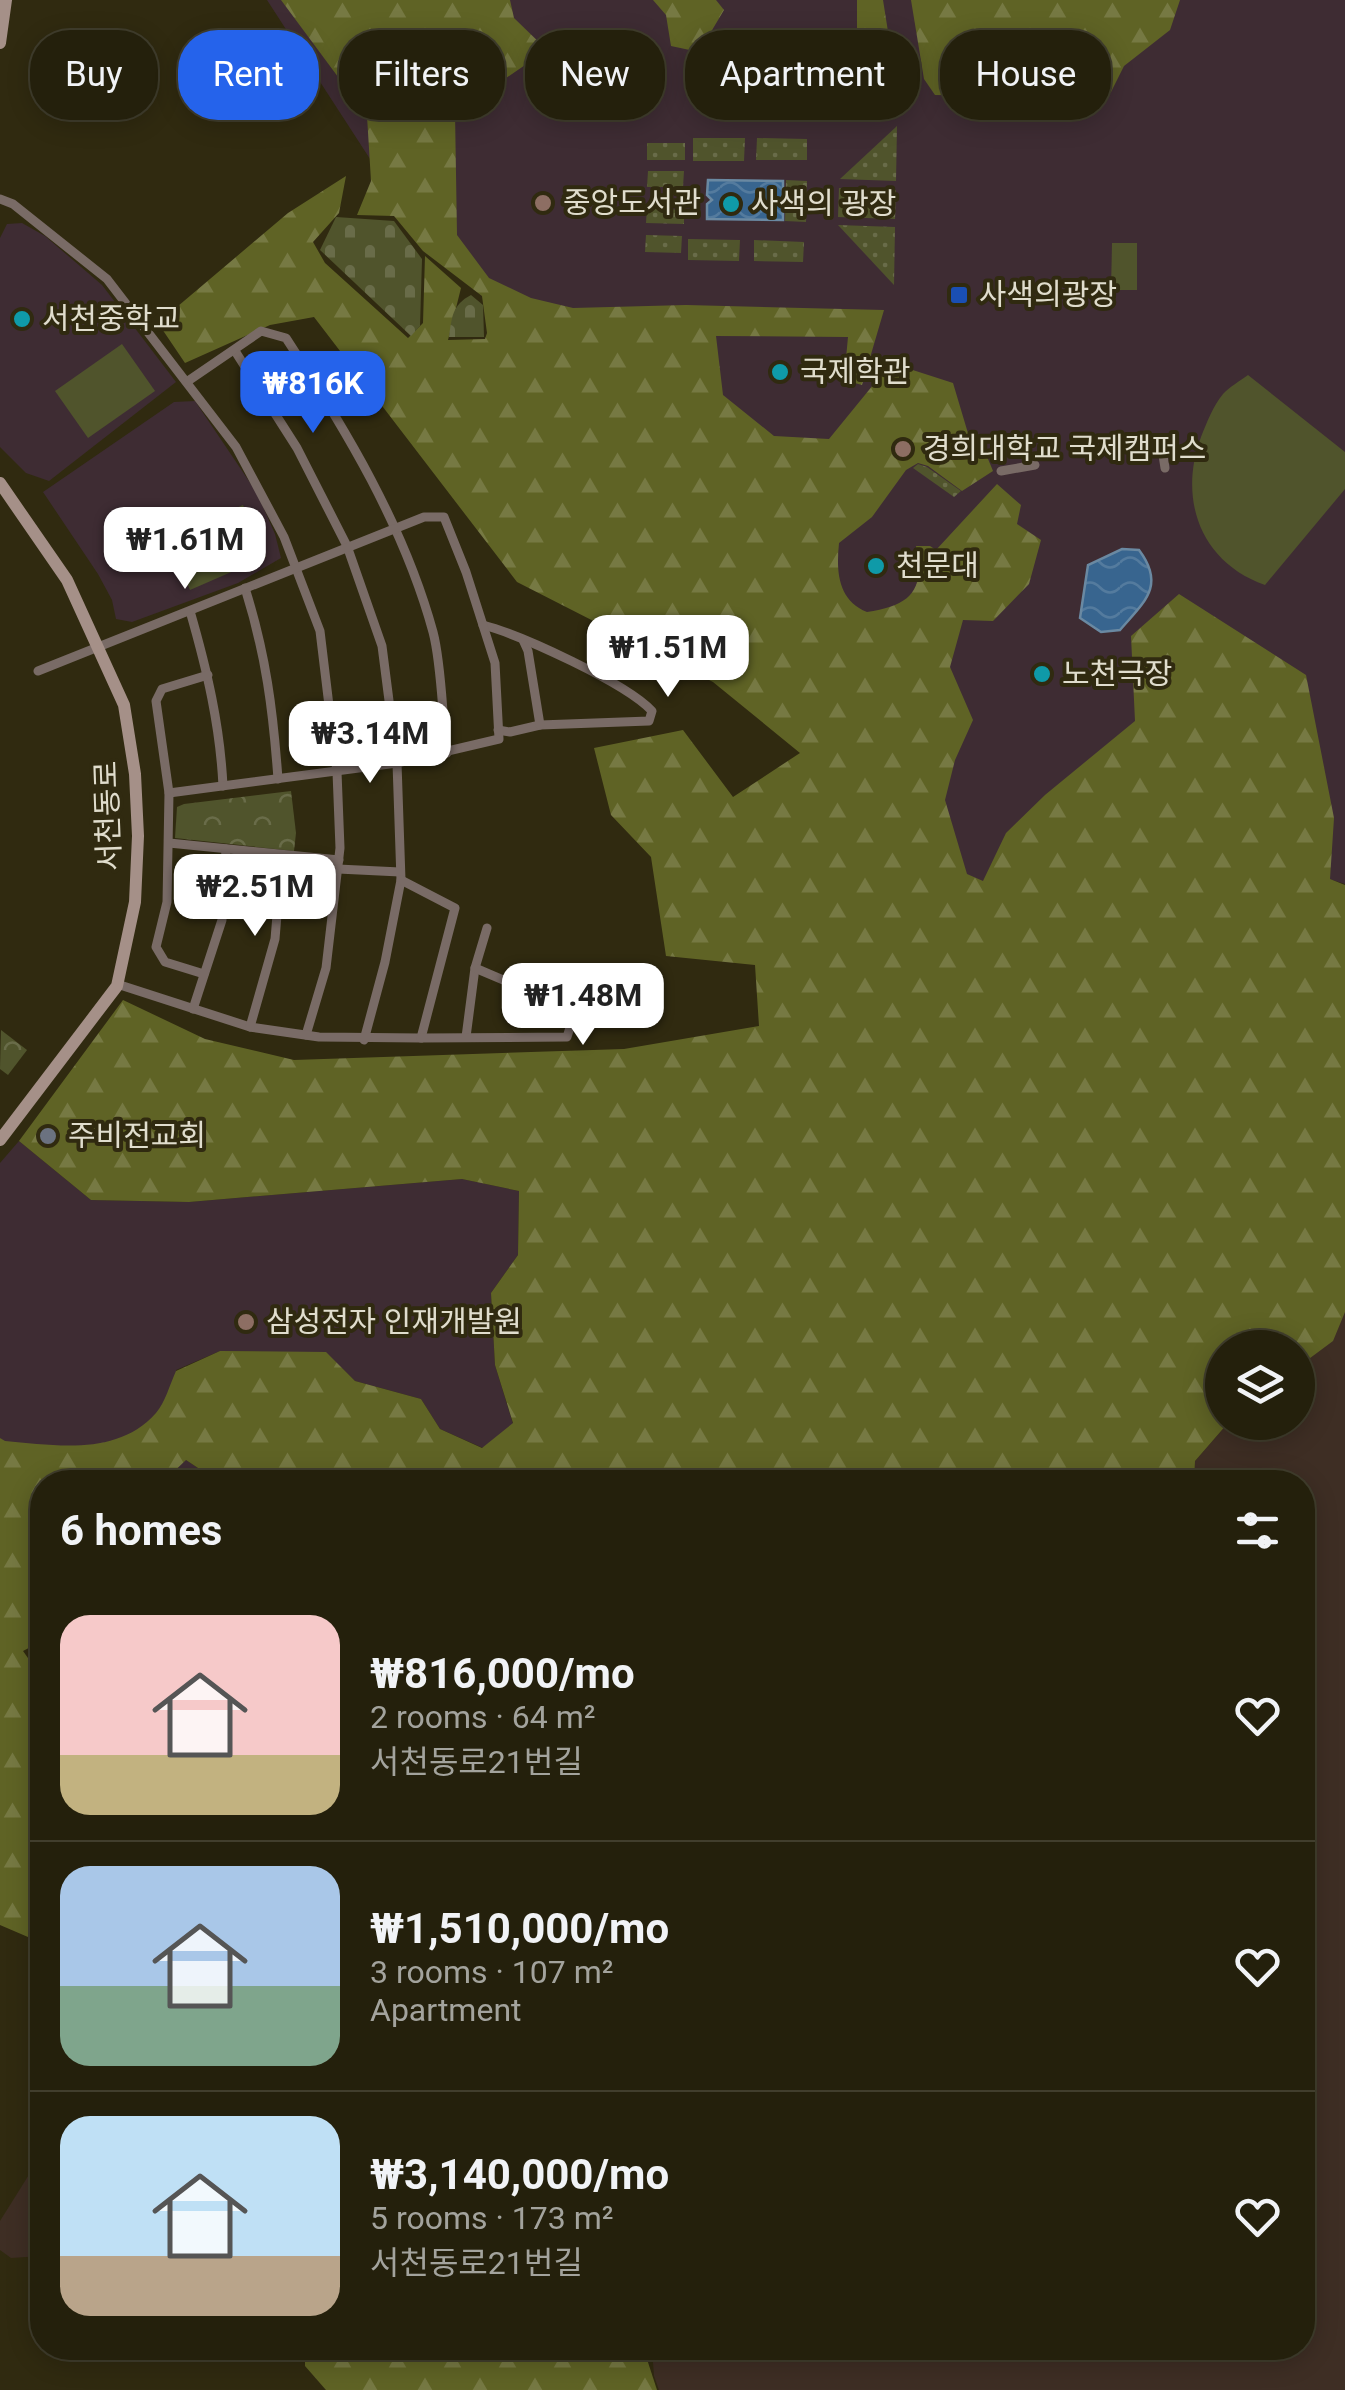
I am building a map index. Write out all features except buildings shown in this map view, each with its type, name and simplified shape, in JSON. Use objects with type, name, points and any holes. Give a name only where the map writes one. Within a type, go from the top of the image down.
[{"type":"street","points":[[1,34],[6,0]]},
{"type":"street","points":[[0,198],[13,204],[106,279],[188,381],[236,447],[284,537],[320,631],[338,772],[338,864],[326,968],[306,1035]]},
{"type":"street","points":[[188,381],[261,332],[286,338],[372,479],[394,528],[434,635],[447,753]]},
{"type":"street","points":[[235,351],[297,448],[347,546],[382,646],[397,762],[400,876],[385,962],[364,1040]]},
{"type":"street","points":[[1163,454],[1166,468]]},
{"type":"street","points":[[1001,471],[1035,465]]},
{"type":"street","name":"서천동로","points":[[0,483],[67,580],[124,704],[136,801],[135,902],[117,984],[0,1140]]},
{"type":"street","points":[[38,672],[424,516],[444,516],[495,663],[499,740],[338,772],[169,793]]},
{"type":"street","points":[[245,588],[263,646],[278,780]]},
{"type":"street","points":[[190,611],[221,738],[223,786]]},
{"type":"street","points":[[483,625],[522,639],[616,685],[652,711],[649,721],[498,730]]},
{"type":"street","points":[[522,639],[528,652],[540,725]]},
{"type":"street","points":[[204,974],[165,962],[156,947],[167,902],[169,793],[156,701],[162,688],[208,675]]},
{"type":"street","points":[[168,844],[282,854],[400,876],[454,908],[421,1038]]},
{"type":"street","points":[[192,1009],[222,920],[226,849]]},
{"type":"street","points":[[250,1026],[275,939],[282,854]]},
{"type":"street","points":[[466,1037],[475,968],[487,928]]},
{"type":"street","points":[[117,984],[250,1026],[306,1035],[364,1040],[567,1036],[573,1018],[558,1003],[475,968]]},
{"type":"shaded area","name":"경희대학교 국제캠퍼스","points":[[267,0],[1345,0],[1345,884],[1319,876],[967,933],[506,298],[383,179],[345,120],[505,120],[505,30],[339,30],[339,111],[319,80],[319,30],[286,30]]},
{"type":"shaded area","points":[[22,223],[45,236],[102,285],[176,382],[49,481],[26,473],[0,447],[0,238],[7,224]]},
{"type":"shaded area","points":[[195,401],[257,493],[281,558],[238,583],[132,622],[116,619],[112,600],[98,574],[43,492],[174,402]]},
{"type":"shaded area","name":"삼성전자 인재개발원","points":[[19,1141],[91,1200],[189,1202],[462,1179],[519,1191],[518,1255],[491,1293],[495,1365],[513,1424],[483,1448],[440,1429],[421,1399],[355,1381],[326,1353],[220,1351],[176,1370],[186,1460],[201,1470],[36,1470],[0,1438],[0,1163]]},
{"type":"shaded area","points":[[1345,1289],[1345,2390],[659,2390],[653,2360],[1315,2360],[1315,1470],[1195,1470],[1195,1461],[1213,1440],[1315,1440],[1315,1334]]},
{"type":"shaded area","points":[[30,2173],[30,2257],[11,2258],[0,2250],[0,2221]]},
{"type":"green space","points":[[281,0],[510,0],[514,18],[526,30],[525,65],[505,79],[505,30],[339,30],[339,78],[319,51],[319,30],[303,30]]},
{"type":"green space","points":[[653,0],[716,0],[724,10],[712,30],[685,30],[685,49],[671,46],[666,15]]},
{"type":"green space","points":[[857,0],[883,0],[888,30],[857,30]]},
{"type":"green space","points":[[911,0],[1180,0],[1170,30],[1124,66],[1111,92],[1111,30],[940,30],[940,95],[935,95],[924,79],[920,30],[916,30]]},
{"type":"green space","points":[[367,120],[455,120],[457,235],[489,278],[531,298],[573,308],[686,305],[884,310],[862,385],[844,380],[848,337],[716,336],[723,395],[774,436],[829,439],[891,363],[953,383],[970,440],[986,454],[993,471],[962,491],[928,466],[918,463],[906,470],[872,517],[839,543],[838,564],[841,584],[857,607],[867,612],[905,600],[916,584],[916,546],[936,550],[997,484],[1021,505],[1017,524],[1041,540],[1029,584],[993,621],[963,620],[950,667],[973,720],[955,760],[945,800],[967,874],[983,881],[1006,833],[1045,795],[1135,721],[1131,636],[1179,594],[1306,675],[1334,818],[1330,879],[1345,885],[1345,1312],[1333,1341],[1315,1354],[1315,1330],[1205,1330],[1205,1440],[1213,1440],[1195,1461],[1195,1470],[201,1470],[186,1460],[176,1470],[30,1470],[30,1647],[23,1651],[30,1661],[30,1938],[0,1925],[0,1438],[64,1446],[123,1436],[156,1413],[176,1371],[220,1351],[326,1352],[355,1381],[421,1399],[440,1429],[482,1448],[513,1423],[495,1365],[491,1293],[518,1255],[519,1191],[462,1179],[189,1202],[91,1200],[19,1141],[123,1000],[205,1039],[294,1060],[624,1049],[759,1026],[755,965],[666,956],[651,857],[611,815],[594,748],[683,730],[733,797],[800,753],[713,682],[517,582],[314,317],[270,325],[185,363],[158,323],[288,213],[346,176],[339,213],[313,242],[325,263],[408,338],[423,323],[425,256],[461,288],[448,340],[485,339],[482,296],[423,251],[394,216],[357,215],[371,181]]},
{"type":"green space","points":[[897,126],[896,181],[840,179]]},
{"type":"green space","points":[[693,138],[745,138],[744,161],[693,161]]},
{"type":"green space","points":[[757,138],[807,139],[807,160],[756,160]]},
{"type":"green space","points":[[647,143],[685,143],[685,160],[647,160]]},
{"type":"green space","points":[[648,171],[684,171],[683,187],[647,187]]},
{"type":"green space","points":[[786,180],[807,181],[806,222],[785,221]]},
{"type":"green space","points":[[839,188],[896,190],[895,219],[838,217]]},
{"type":"green space","points":[[647,208],[684,210],[684,224],[646,223]]},
{"type":"green space","points":[[336,217],[394,221],[422,259],[420,326],[411,336],[320,250]]},
{"type":"green space","points":[[838,225],[895,227],[894,285]]},
{"type":"green space","points":[[646,235],[682,236],[681,253],[645,252]]},
{"type":"green space","points":[[688,239],[740,240],[739,261],[688,260]]},
{"type":"green space","points":[[754,240],[804,242],[803,262],[754,261]]},
{"type":"green space","points":[[1112,243],[1137,243],[1137,290],[1111,290]]},
{"type":"green space","points":[[471,295],[483,305],[484,337],[449,337],[456,307]]},
{"type":"green space","points":[[122,344],[155,391],[88,438],[55,391]]},
{"type":"green space","points":[[1248,375],[1345,452],[1345,489],[1265,585],[1224,561],[1210,544],[1200,526],[1192,483],[1194,460],[1213,409],[1225,391]]},
{"type":"green space","points":[[918,464],[961,491],[954,497],[913,468]]},
{"type":"green space","points":[[243,505],[266,557],[190,590],[167,538]]},
{"type":"green space","points":[[291,791],[294,851],[175,838],[177,807],[184,804]]},
{"type":"green space","points":[[1,1030],[27,1050],[8,1075],[0,1069]]},
{"type":"green space","points":[[305,2360],[647,2360],[657,2390],[326,2390],[305,2366]]},
{"type":"water","points":[[708,180],[783,181],[783,220],[707,219],[707,204],[712,200],[707,195]]},
{"type":"water","points":[[1122,549],[1139,550],[1147,563],[1151,574],[1149,593],[1120,630],[1101,632],[1080,618],[1088,565]]},
{"type":"place","name":"중앙도서관","points":[[543,203]]},
{"type":"place","name":"사색의 광장","points":[[731,204]]},
{"type":"place","name":"사색의광장","points":[[959,295]]},
{"type":"place","name":"서천중학교","points":[[22,319]]},
{"type":"place","name":"국제학관","points":[[780,372]]},
{"type":"place","name":"경희대학교 국제캠퍼스","points":[[903,449]]},
{"type":"place","name":"천문대","points":[[876,566]]},
{"type":"place","name":"노천극장","points":[[1042,674]]},
{"type":"place","name":"주비전교회","points":[[48,1136]]},
{"type":"place","name":"삼성전자 인재개발원","points":[[246,1322]]}]
